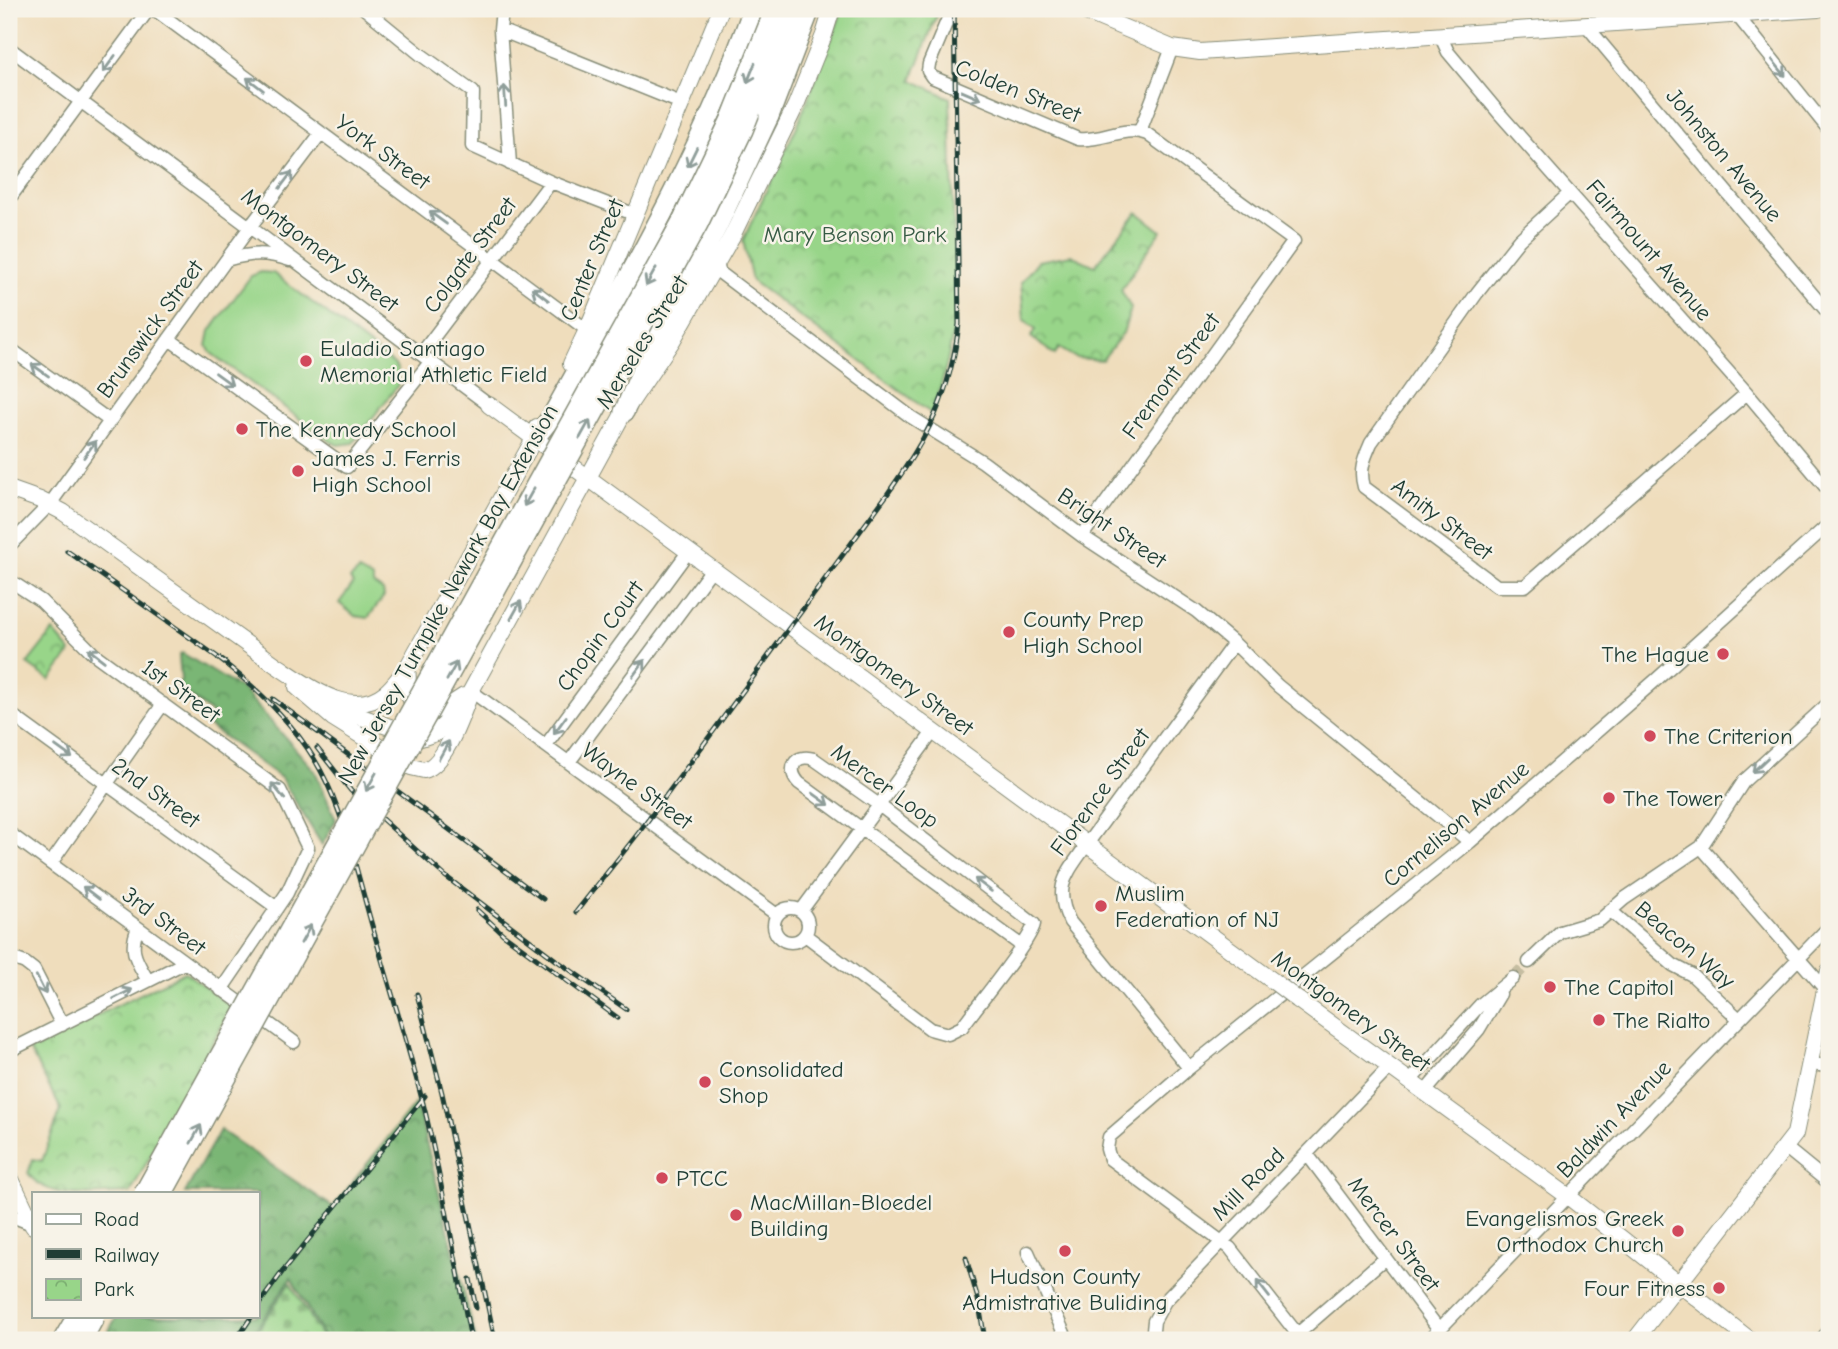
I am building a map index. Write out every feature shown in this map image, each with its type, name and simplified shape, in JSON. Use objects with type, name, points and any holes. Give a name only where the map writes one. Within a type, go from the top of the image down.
[{"type":"highway","points":[[534,439],[551,418],[644,249],[720,95],[753,9]]},
{"type":"highway","name":"New Jersey Turnpike Newark Bay Extension","points":[[145,1192],[681,223],[736,109],[775,9]]},
{"type":"highway","name":"New Jersey Turnpike Newark Bay Extension","points":[[164,1192],[698,224],[748,119],[791,9]]},
{"type":"highway","points":[[624,412],[652,347],[709,242],[769,116],[810,9]]},
{"type":"highway","points":[[709,242],[709,262],[715,269]]},
{"type":"highway","points":[[63,1340],[75,1318]]},
{"type":"highway","points":[[84,1340],[94,1318]]},
{"type":"main road","name":"Center Street","points":[[275,665],[322,693],[341,701],[357,703],[373,700],[387,692],[407,668],[534,439],[538,424],[587,330],[722,9]]},
{"type":"main road","name":"Merseles Street","points":[[471,691],[624,412],[653,372],[715,269],[770,163],[824,36],[832,9]]},
{"type":"main road","points":[[1079,9],[1172,48],[1200,52],[1586,25],[1632,15],[1736,15],[1818,9]]},
{"type":"main road","name":"Montgomery Street","points":[[489,405],[1569,1197],[1750,1340]]},
{"type":"main road","points":[[9,489],[50,504],[275,665],[333,718],[411,766],[424,770],[435,765],[443,754],[471,691]]},
{"type":"main road","points":[[407,668],[409,696],[416,707],[425,712],[440,711],[471,691]]},
{"type":"main road","points":[[292,681],[334,708],[421,738],[441,730],[471,691]]},
{"type":"main road","points":[[1635,1340],[1796,1134],[1829,971]]},
{"type":"main road","points":[[9,1175],[32,1223]]},
{"type":"main road","points":[[77,1318],[84,1340]]},
{"type":"street","points":[[9,199],[152,9]]},
{"type":"street","name":"York Street","points":[[152,9],[587,330]]},
{"type":"street","points":[[365,9],[420,54],[473,92],[472,146],[551,182],[636,215]]},
{"type":"street","points":[[502,9],[500,30],[510,164]]},
{"type":"street","points":[[760,9],[824,36]]},
{"type":"street","name":"Colden Street","points":[[952,9],[929,64],[928,71],[932,77],[1078,139],[1088,140],[1121,132],[1140,131]]},
{"type":"street","points":[[1736,15],[1829,130]]},
{"type":"street","name":"Johnston Avenue","points":[[1586,25],[1829,314]]},
{"type":"street","points":[[500,30],[681,103]]},
{"type":"street","name":"Fairmount Avenue","points":[[1440,34],[1448,52],[1747,393],[1829,491]]},
{"type":"street","name":"Montgomery Street","points":[[9,48],[489,405]]},
{"type":"street","points":[[1140,131],[1172,48]]},
{"type":"street","name":"Fremont Street","points":[[1082,536],[1294,241],[1151,136],[1140,131]]},
{"type":"street","name":"Brunswick Street","points":[[9,546],[50,504],[321,133]]},
{"type":"street","name":"Colgate Street","points":[[169,339],[347,467],[426,358],[458,305],[551,182]]},
{"type":"street","name":"Amity Street","points":[[1570,193],[1519,240],[1477,293],[1371,443],[1362,465],[1364,487],[1496,586],[1525,586],[1747,393]]},
{"type":"street","points":[[226,260],[247,254],[268,253],[301,264]]},
{"type":"street","name":"Bright Street","points":[[715,269],[911,417],[983,462],[1082,536],[1178,598],[1234,643],[1278,686],[1470,842]]},
{"type":"street","points":[[9,348],[110,421]]},
{"type":"street","name":"Cornelison Avenue","points":[[1222,1240],[1110,1159],[1107,1149],[1109,1137],[1189,1068],[1470,842],[1829,524]]},
{"type":"street","name":"Chopin Court","points":[[545,745],[688,552]]},
{"type":"street","points":[[569,762],[712,569]]},
{"type":"street","name":"1st Street","points":[[9,580],[36,596],[88,649],[280,790],[308,848],[277,908]]},
{"type":"street","name":"Florence Street","points":[[1189,1068],[1070,922],[1062,906],[1064,876],[1234,643]]},
{"type":"street","name":"Wayne Street","points":[[471,691],[777,915],[774,927],[781,939],[794,942],[805,935]]},
{"type":"street","points":[[1825,989],[1701,847],[1744,781],[1829,703]]},
{"type":"street","points":[[51,863],[163,705]]},
{"type":"street","name":"2nd Street","points":[[9,713],[277,908]]},
{"type":"street","points":[[801,911],[933,732]]},
{"type":"street","name":"Mercer Loop","points":[[805,935],[930,1029],[948,1034],[962,1027],[1022,946],[1034,929],[1034,924],[878,805],[814,759],[804,757],[794,763],[792,771],[795,780],[1022,946]]},
{"type":"street","name":"3rd Street","points":[[9,833],[294,1042]]},
{"type":"street","name":"Beacon Way","points":[[1530,962],[1559,932],[1600,920],[1624,899],[1701,847]]},
{"type":"street","points":[[221,990],[277,908]]},
{"type":"street","points":[[777,915],[787,908],[801,911]]},
{"type":"street","points":[[801,911],[808,925],[805,935]]},
{"type":"street","name":"Beacon Way","points":[[1612,912],[1673,965],[1692,975],[1735,1015]]},
{"type":"street","name":"Baldwin Avenue","points":[[1429,1340],[1443,1335],[1735,1015],[1829,927]]},
{"type":"street","points":[[138,928],[132,946],[134,956],[148,981]]},
{"type":"street","points":[[9,957],[34,970],[61,1025]]},
{"type":"street","points":[[9,1051],[184,963]]},
{"type":"street","points":[[1409,1082],[1480,1005],[1513,978]]},
{"type":"street","points":[[1424,1093],[1479,1029],[1503,988]]},
{"type":"street","points":[[1809,1064],[1829,1066]]},
{"type":"street","name":"Mill Road","points":[[1152,1340],[1154,1321],[1164,1301],[1390,1067]]},
{"type":"street","points":[[1786,1149],[1829,1183]]},
{"type":"street","name":"Mercer Street","points":[[1307,1154],[1443,1335]]},
{"type":"street","points":[[9,1215],[32,1225]]},
{"type":"street","points":[[1222,1240],[1233,1251],[1297,1339],[1385,1258]]},
{"type":"street","points":[[1028,1252],[1067,1340]]},
{"type":"street","points":[[1821,1340],[1829,1331]]},
{"type":"green space","name":"Mary Benson Park","points":[[843,9],[939,9],[912,80],[950,98],[956,310],[947,363],[932,414],[752,281],[743,240],[797,126]]},
{"type":"green space","points":[[1137,212],[1161,231],[1121,290],[1131,308],[1123,333],[1102,360],[1076,358],[1059,348],[1055,355],[1031,337],[1036,330],[1024,320],[1021,282],[1038,261],[1071,255],[1095,266]]},
{"type":"green space","name":"Euladio Santiago Memorial Athletic Field","points":[[261,272],[273,273],[394,364],[398,370],[398,385],[353,443],[338,445],[331,442],[211,353],[207,346],[210,331],[251,276]]},
{"type":"green space","points":[[359,571],[373,579],[373,584],[383,591],[384,596],[368,618],[355,616],[339,603],[353,584],[350,579]]},
{"type":"green space","points":[[53,631],[71,652],[50,680],[27,664]]},
{"type":"green space","points":[[182,653],[243,690],[315,771],[336,820],[322,845],[281,778],[205,723],[212,714],[177,685],[181,680],[179,656]]},
{"type":"green space","points":[[185,972],[232,1007],[131,1192],[58,1192],[37,1182],[28,1173],[33,1159],[42,1161],[61,1109],[29,1049]]},
{"type":"green space","points":[[416,1102],[476,1340],[325,1340],[291,1278],[249,1340],[113,1340],[109,1330],[116,1318],[259,1318],[259,1192],[186,1192],[220,1130],[333,1207]]},
{"type":"green space","points":[[290,1283],[323,1340],[251,1340]]},
{"type":"tunnel","points":[[1513,978],[1529,962]]},
{"type":"railway","points":[[576,912],[640,831],[886,496],[914,454],[935,415],[950,373],[959,324],[954,9]]},
{"type":"railway","points":[[67,551],[226,663]]},
{"type":"railway","points":[[218,658],[262,695],[301,739],[321,771],[337,807],[425,1111],[471,1340]]},
{"type":"railway","points":[[273,699],[543,899]]},
{"type":"railway","points":[[317,748],[351,791],[445,876],[626,1009]]},
{"type":"railway","points":[[477,910],[503,934],[618,1018]]},
{"type":"railway","points":[[417,994],[442,1093],[495,1340]]},
{"type":"railway","points":[[259,1304],[425,1096]]},
{"type":"railway","points":[[966,1258],[978,1299],[985,1340]]},
{"type":"railway","points":[[470,1279],[476,1308]]},
{"type":"railway","points":[[236,1340],[251,1318]]},
{"type":"place","name":"Euladio Santiago Memorial Athletic Field","points":[[306,361]]},
{"type":"place","name":"The Kennedy School","points":[[242,429]]},
{"type":"place","name":"James J. Ferris High School","points":[[298,471]]},
{"type":"place","name":"County Prep High School","points":[[1009,632]]},
{"type":"place","name":"The Hague","points":[[1723,654]]},
{"type":"place","name":"The Criterion","points":[[1650,736]]},
{"type":"place","name":"The Tower","points":[[1609,798]]},
{"type":"place","name":"Muslim Federation of NJ","points":[[1101,906]]},
{"type":"place","name":"The Capitol","points":[[1550,987]]},
{"type":"place","name":"The Rialto","points":[[1599,1020]]},
{"type":"place","name":"Consolidated Shop","points":[[705,1082]]},
{"type":"place","name":"PTCC","points":[[662,1178]]},
{"type":"place","name":"MacMillan-Bloedel Building","points":[[736,1215]]},
{"type":"place","name":"Evangelismos Greek Orthodox Church","points":[[1678,1231]]},
{"type":"place","name":"Hudson County Admistrative Buliding","points":[[1065,1251]]},
{"type":"place","name":"Four Fitness","points":[[1719,1288]]}]
